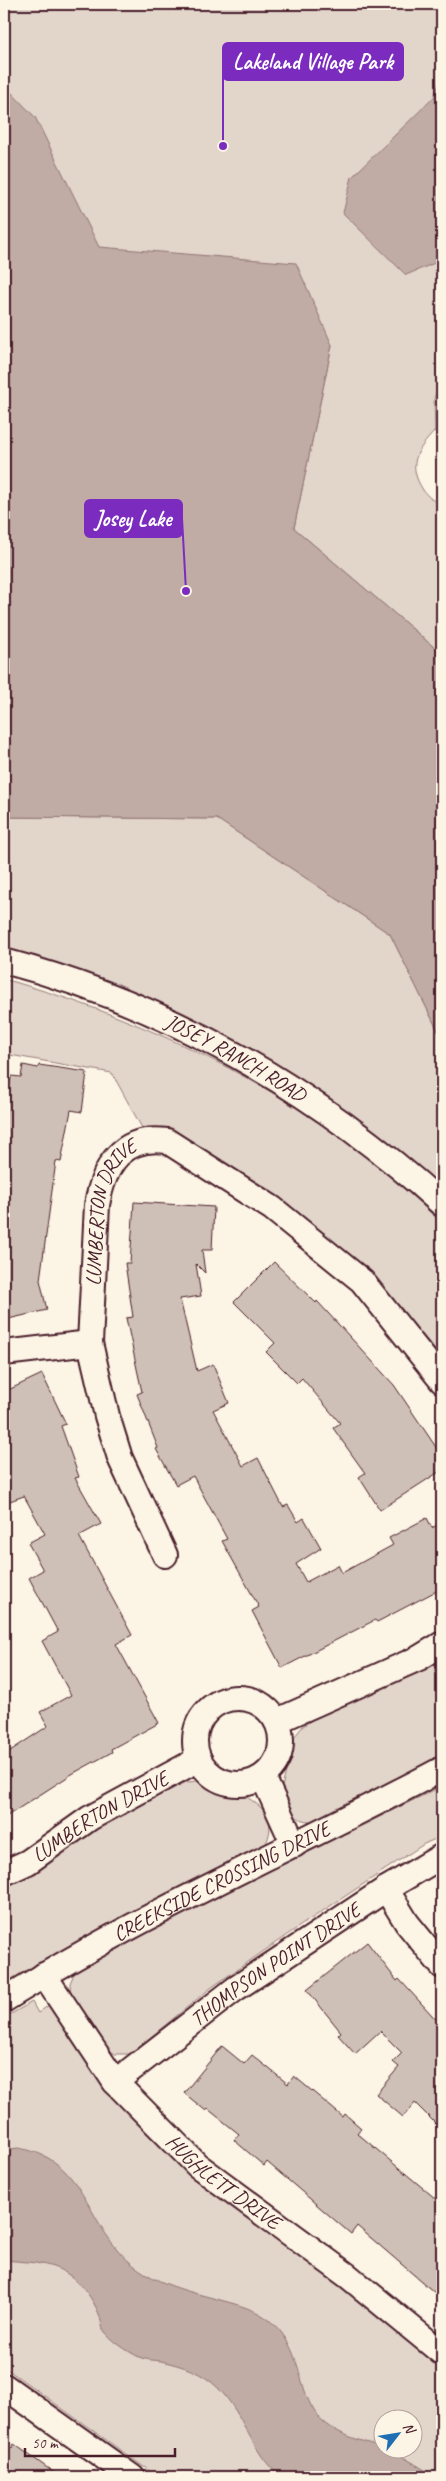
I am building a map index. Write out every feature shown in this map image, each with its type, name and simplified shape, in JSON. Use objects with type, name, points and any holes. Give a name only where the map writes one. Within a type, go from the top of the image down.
[{"type":"street","name":"JOSEY RANCH ROAD","points":[[4,961],[43,971],[118,999],[190,1030],[256,1066],[328,1112],[408,1173],[442,1204]]},
{"type":"street","name":"LUMBERTON DRIVE","points":[[165,1555],[120,1458],[107,1416],[90,1343],[97,1205],[100,1187],[109,1166],[118,1155],[130,1146],[156,1139],[168,1141],[272,1208],[362,1281],[442,1381]]},
{"type":"street","points":[[4,1354],[90,1343]]},
{"type":"street","points":[[277,1721],[419,1658],[442,1644]]},
{"type":"street","points":[[241,1698],[256,1701],[268,1709],[277,1721],[281,1733],[282,1746],[272,1769],[263,1777],[249,1783],[219,1780],[207,1771],[199,1759],[195,1744],[197,1730],[203,1716],[220,1702],[241,1698]]},
{"type":"street","name":"LUMBERTON DRIVE","points":[[4,1873],[28,1862],[90,1818],[199,1759]]},
{"type":"street","name":"CREEKSIDE CROSSING DRIVE","points":[[4,2000],[44,1975],[159,1912],[442,1770]]},
{"type":"street","points":[[263,1777],[294,1845]]},
{"type":"street","name":"THOMPSON POINT DRIVE","points":[[115,2082],[235,1989],[386,1889],[442,1856]]},
{"type":"street","points":[[386,1889],[408,1923],[442,1966]]},
{"type":"street","name":"HUGHLETT DRIVE","points":[[44,1975],[115,2082],[197,2165],[348,2276],[442,2352]]},
{"type":"street","points":[[4,2386],[104,2469],[132,2477]]},
{"type":"shaded area","points":[[4,4],[442,4],[442,374],[434,399],[435,431],[419,452],[416,459],[415,473],[427,495],[442,504],[442,654],[294,528],[332,345],[4,288]]},
{"type":"shaded area","points":[[442,76],[442,260],[406,275],[343,213],[352,177],[434,97]]},
{"type":"shaded area","points":[[4,85],[35,117],[99,247],[296,263],[332,345],[294,528],[442,654],[442,1039],[390,934],[217,819],[4,817]]},
{"type":"shaded area","points":[[4,817],[217,819],[390,934],[442,1039],[442,1188],[395,1147],[345,1110],[293,1075],[237,1043],[180,1014],[122,989],[4,948]]},
{"type":"shaded area","points":[[4,979],[96,1009],[186,1047],[272,1092],[353,1146],[387,1174],[442,1223],[442,1359],[418,1329],[366,1273],[309,1222],[278,1198],[247,1176],[184,1137],[162,1128],[142,1128],[112,1073],[4,1054]]},
{"type":"shaded area","points":[[442,1653],[442,1758],[318,1821],[298,1818],[290,1810],[281,1791],[295,1736],[303,1726],[319,1715]]},
{"type":"shaded area","points":[[200,1781],[239,1793],[252,1800],[262,1809],[268,1819],[270,1831],[265,1845],[210,1875],[115,1921],[4,1987],[4,1889],[103,1822],[173,1787],[187,1782]]},
{"type":"shaded area","points":[[442,1786],[442,1836],[424,1844],[212,1987],[130,2054],[115,2054],[102,2045],[71,1997],[70,1983],[76,1969],[154,1928]]},
{"type":"shaded area","points":[[32,2002],[38,2013],[49,2005],[109,2095],[174,2161],[386,2320],[442,2367],[442,2477],[158,2477],[4,2367],[4,2018]]},
{"type":"shaded area","points":[[18,2148],[38,2153],[55,2162],[78,2187],[117,2249],[140,2270],[166,2284],[242,2306],[259,2313],[269,2320],[288,2343],[306,2394],[318,2416],[334,2429],[374,2445],[374,2458],[404,2458],[435,2477],[281,2477],[262,2457],[235,2410],[212,2382],[184,2368],[161,2361],[141,2358],[119,2345],[103,2329],[100,2316],[86,2291],[66,2273],[44,2265],[4,2260],[4,2150]]},
{"type":"building","points":[[23,1065],[38,1068],[39,1065],[87,1072],[82,1112],[71,1110],[61,1162],[56,1161],[40,1280],[47,1310],[4,1320],[4,1124],[11,1076],[21,1077]]},
{"type":"building","points":[[134,1202],[214,1207],[212,1250],[202,1250],[205,1273],[196,1264],[201,1296],[180,1299],[197,1371],[213,1364],[229,1403],[213,1410],[243,1466],[258,1458],[283,1507],[288,1505],[298,1522],[304,1518],[321,1548],[296,1564],[306,1582],[338,1565],[342,1573],[393,1545],[389,1538],[427,1518],[432,1528],[442,1522],[442,1588],[282,1668],[252,1611],[259,1607],[222,1541],[227,1539],[193,1476],[176,1485],[156,1449],[158,1448],[137,1394],[142,1392],[126,1318],[133,1317],[125,1263],[130,1263]]},
{"type":"building","points":[[274,1262],[316,1303],[317,1301],[394,1385],[442,1456],[442,1470],[380,1510],[359,1477],[365,1473],[333,1428],[340,1423],[302,1378],[297,1383],[266,1352],[275,1343],[234,1302]]},
{"type":"building","points":[[42,1374],[66,1424],[61,1426],[79,1477],[75,1478],[101,1524],[79,1536],[132,1635],[116,1644],[159,1723],[111,1749],[112,1752],[72,1774],[4,1818],[4,1755],[48,1726],[40,1712],[71,1695],[42,1641],[58,1632],[29,1578],[43,1570],[28,1543],[45,1534],[24,1496],[4,1503],[4,1392]]},
{"type":"building","points":[[367,1942],[397,1981],[399,1979],[442,2026],[442,2130],[415,2103],[403,2117],[376,2094],[399,2067],[393,2062],[402,2053],[380,2031],[355,2054],[338,2035],[341,2032],[307,1990]]},
{"type":"building","points":[[222,2046],[244,2064],[252,2055],[288,2084],[294,2076],[343,2117],[345,2114],[361,2128],[357,2133],[442,2204],[442,2299],[357,2226],[351,2234],[267,2162],[264,2166],[234,2140],[239,2134],[208,2109],[206,2111],[184,2093]]},
{"type":"building","points":[[4,2441],[12,2448],[14,2444],[60,2477],[4,2477]]},
{"type":"place","name":"Lakeland Village Park","points":[[223,146]]},
{"type":"place","name":"Josey Lake","points":[[186,591]]}]
